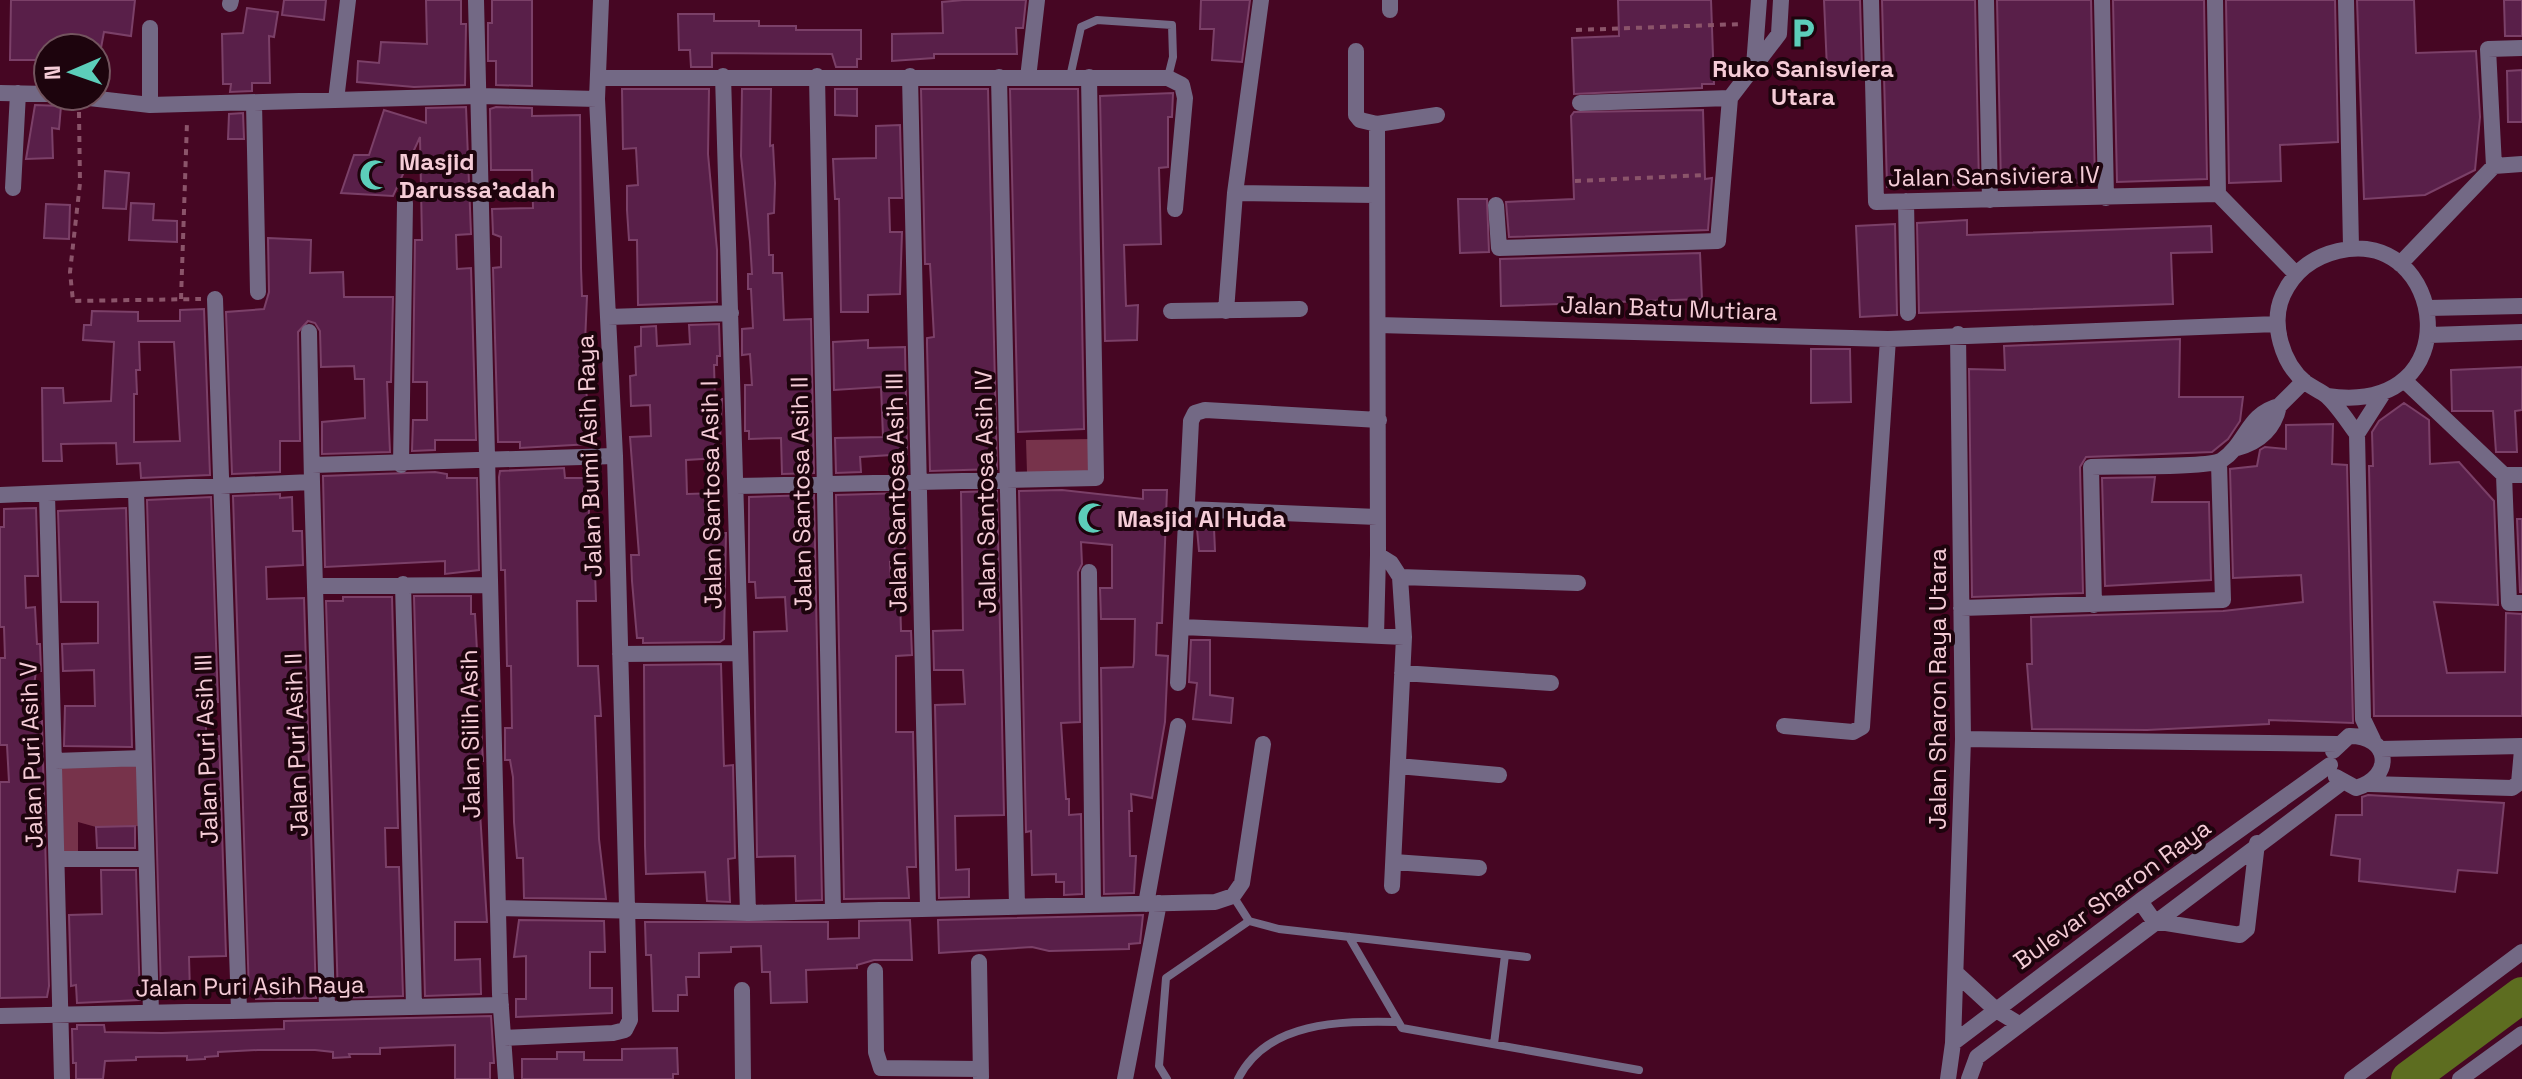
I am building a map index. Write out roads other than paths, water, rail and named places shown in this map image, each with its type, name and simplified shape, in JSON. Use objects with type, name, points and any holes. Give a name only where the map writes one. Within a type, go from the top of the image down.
[{"type":"street","points":[[336,100],[348,0]]},
{"type":"street","name":"Jalan Silih Asih","points":[[476,0],[498,908],[506,1079]]},
{"type":"street","name":"Jalan Bumi Asih Raya","points":[[504,1038],[625,1030],[630,1020],[615,456],[597,99],[601,0]]},
{"type":"street","points":[[1028,78],[1037,0]]},
{"type":"street","points":[[1226,311],[1235,193],[1261,0]]},
{"type":"street","points":[[1754,66],[1759,0]]},
{"type":"street","points":[[1496,205],[1499,248],[1718,241],[1730,98],[1779,34],[1781,0]]},
{"type":"street","name":"Jalan Sansiviera IV","points":[[1871,0],[1876,202],[2218,194]]},
{"type":"street","points":[[1986,0],[1990,200]]},
{"type":"street","points":[[2102,0],[2106,198]]},
{"type":"street","points":[[2215,0],[2218,194],[2296,274]]},
{"type":"street","points":[[2346,0],[2351,247]]},
{"type":"street","points":[[150,28],[150,105]]},
{"type":"street","points":[[2494,166],[2488,49],[2522,48]]},
{"type":"street","points":[[1356,51],[1356,115],[1360,120],[1377,124],[1437,115]]},
{"type":"street","name":"Jalan Santosa Asih I","points":[[723,76],[748,913]]},
{"type":"street","name":"Jalan Santosa Asih II","points":[[817,76],[833,911]]},
{"type":"street","name":"Jalan Santosa Asih III","points":[[910,76],[928,908]]},
{"type":"street","name":"Jalan Santosa Asih IV","points":[[999,77],[1017,906]]},
{"type":"street","points":[[736,486],[1096,478],[1089,77]]},
{"type":"street","points":[[599,78],[1168,78],[1182,85],[1185,98],[1175,209]]},
{"type":"street","points":[[0,93],[32,93]]},
{"type":"street","points":[[13,188],[18,93]]},
{"type":"street","points":[[112,101],[150,105],[479,96],[597,99]]},
{"type":"street","points":[[1580,103],[1730,98]]},
{"type":"street","points":[[254,103],[258,292]]},
{"type":"street","points":[[1376,636],[1379,420],[1375,195],[1377,124]]},
{"type":"street","points":[[2400,264],[2494,166],[2522,164]]},
{"type":"street","points":[[1235,193],[1375,195]]},
{"type":"street","points":[[1906,201],[1908,313]]},
{"type":"street","points":[[401,465],[405,203]]},
{"type":"street","points":[[2327,396],[2356,400],[2382,395],[2405,381],[2421,360],[2429,335],[2428,308],[2418,283],[2400,264],[2377,251],[2351,247],[2321,255],[2296,274],[2282,297],[2277,324],[2284,356],[2304,381],[2327,396],[2357,434]]},
{"type":"street","name":"Jalan Puri Asih III","points":[[215,299],[239,1010]]},
{"type":"street","points":[[2428,308],[2522,306]]},
{"type":"street","points":[[1171,311],[1300,309]]},
{"type":"street","points":[[608,317],[731,313]]},
{"type":"street","name":"Jalan Batu Mutiara","points":[[1378,325],[1888,339],[2277,324]]},
{"type":"street","name":"Jalan Puri Asih II","points":[[309,332],[327,1007]]},
{"type":"street","points":[[2429,335],[2522,332]]},
{"type":"street","name":"Jalan Sharon Raya Utara","points":[[1953,1043],[1958,975],[1963,739],[1958,334]]},
{"type":"street","points":[[1784,726],[1853,732],[1862,727],[1888,339]]},
{"type":"street","points":[[2094,605],[2091,467],[2219,463],[2237,448],[2249,423],[2264,410],[2279,406],[2304,381]]},
{"type":"street","points":[[2405,381],[2504,475],[2522,475]]},
{"type":"street","points":[[2370,784],[2380,774],[2383,761],[2363,719],[2357,434],[2382,395]]},
{"type":"street","points":[[1178,683],[1191,421],[1195,413],[1205,410],[1379,420]]},
{"type":"street","points":[[0,495],[220,486],[401,465],[615,456]]},
{"type":"street","points":[[1961,608],[2223,600],[2219,463]]},
{"type":"street","points":[[2504,475],[2509,603],[2522,603]]},
{"type":"street","points":[[136,490],[151,1012]]},
{"type":"street","name":"Jalan Puri Asih V","points":[[47,494],[62,1079]]},
{"type":"street","points":[[1188,509],[1377,517]]},
{"type":"street","points":[[1378,555],[1391,563],[1400,577],[1404,637],[1392,886]]},
{"type":"street","points":[[1089,572],[1093,905]]},
{"type":"street","points":[[1400,577],[1578,583]]},
{"type":"street","points":[[403,584],[414,1007]]},
{"type":"street","points":[[315,586],[490,585]]},
{"type":"street","points":[[1182,627],[1404,637]]},
{"type":"street","points":[[620,654],[739,653]]},
{"type":"street","points":[[1402,673],[1551,683]]},
{"type":"street","name":"Bulevar Sharon Raya","points":[[1953,1043],[2334,748],[2363,719]]},
{"type":"street","points":[[1125,1079],[1178,726]]},
{"type":"street","points":[[1963,739],[2334,748],[2376,744],[2522,748],[2519,783],[2512,788],[2370,784],[2356,788],[2341,783],[2334,748]]},
{"type":"street","points":[[498,908],[748,913],[1215,902],[1233,896],[1242,883],[1263,744]]},
{"type":"street","points":[[55,761],[143,758]]},
{"type":"street","points":[[1398,766],[1499,775]]},
{"type":"street","name":"Bulevar Sharon Raya","points":[[1969,1079],[1977,1057],[2257,843],[2341,783]]},
{"type":"street","points":[[2140,901],[2154,921],[2232,935],[2244,933],[2257,843]]},
{"type":"street","points":[[58,859],[146,859]]},
{"type":"street","points":[[1394,862],[1479,868]]},
{"type":"street","points":[[2352,1079],[2522,952]]},
{"type":"street","points":[[875,971],[876,1052],[881,1068],[981,1074],[979,962]]},
{"type":"street","points":[[1958,975],[1996,1010],[2019,1024]]},
{"type":"street","points":[[742,990],[743,1079]]},
{"type":"street","name":"Jalan Puri Asih Raya","points":[[0,1016],[501,1005]]},
{"type":"street","points":[[2460,1079],[2522,1034]]},
{"type":"street","points":[[1948,1079],[1953,1043]]},
{"type":"lane","points":[[1070,77],[1081,27],[1097,20],[1172,25],[1173,57],[1168,78]]},
{"type":"lane","points":[[1233,896],[1249,921],[1279,929],[1527,957]]},
{"type":"lane","points":[[1167,1079],[1159,1066],[1166,978],[1249,921]]},
{"type":"lane","points":[[1349,937],[1397,1022],[1410,1031],[1639,1070]]},
{"type":"lane","points":[[1494,1044],[1505,955]]},
{"type":"lane","points":[[1238,1079],[1255,1055],[1301,1028],[1341,1021],[1397,1022]]},
{"type":"waterway","points":[[2409,1079],[2522,995]]},
{"type":"place","name":"Ruko Sanisviera Utara","points":[[1803,33]]},
{"type":"place","name":"Masjid Darussa'adah","points":[[375,175]]},
{"type":"place","name":"Masjid Al Huda","points":[[1093,518]]}]
